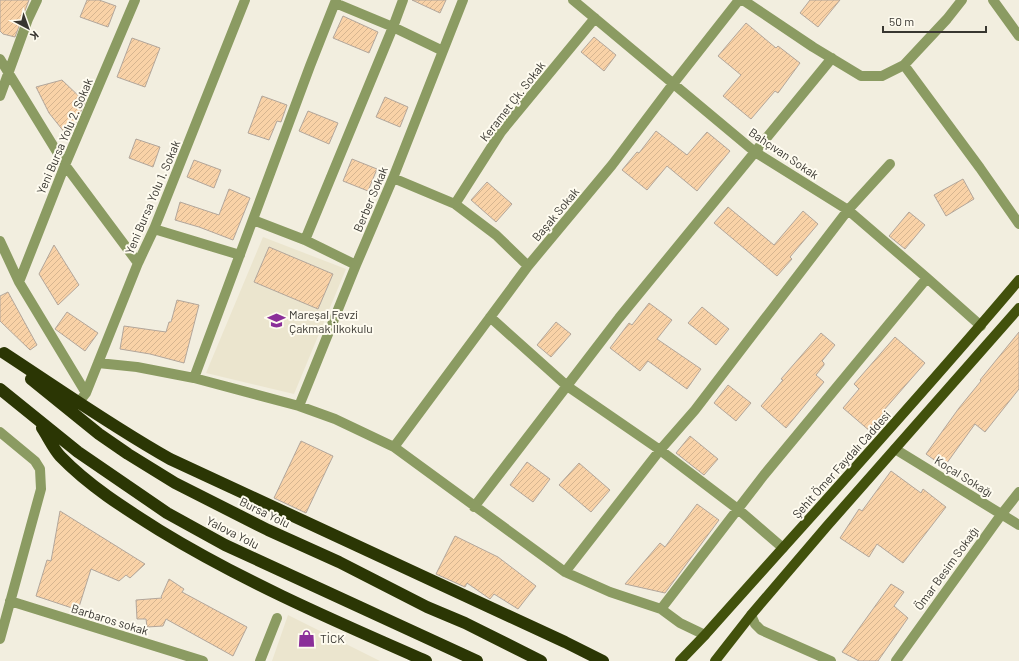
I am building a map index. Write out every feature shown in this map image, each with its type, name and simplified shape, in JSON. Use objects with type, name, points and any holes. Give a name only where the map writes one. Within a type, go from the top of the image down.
[{"type":"highway","points":[[2,351],[82,398],[136,440],[170,459],[603,661]]},
{"type":"highway","name":"Bursa Yolu","points":[[2,351],[33,381],[99,434],[128,454],[176,483],[268,530],[339,562],[427,607],[465,623],[541,661]]},
{"type":"highway","name":"Yalova Yolu","points":[[0,389],[78,452],[167,513],[225,545],[477,661]]},
{"type":"highway","points":[[36,418],[59,454],[64,459],[105,495],[140,518],[227,570],[311,610],[426,661]]},
{"type":"main road","name":"Şehit Ömer Faydalı Caddesi","points":[[680,661],[873,448],[981,326],[1019,280]]},
{"type":"main road","points":[[715,661],[750,616],[1019,308]]},
{"type":"street","points":[[0,96],[28,19],[37,0]]},
{"type":"street","name":"Yeni Bursa Yolu 2. Sokak","points":[[19,282],[65,165],[135,0]]},
{"type":"street","name":"Yeni Bursa Yolu 1. Sokak","points":[[82,398],[154,229],[245,0]]},
{"type":"street","points":[[305,240],[403,0]]},
{"type":"street","name":"Berber Sokak","points":[[299,406],[393,178],[462,0]]},
{"type":"street","name":"Bahçıvan Sokak","points":[[573,0],[755,152],[848,210],[981,326]]},
{"type":"street","name":"Başak Sokak","points":[[394,447],[528,266],[612,165],[739,0]]},
{"type":"street","points":[[743,0],[813,47],[861,76],[882,76],[904,65],[947,19],[962,0]]},
{"type":"street","points":[[993,0],[1019,36]]},
{"type":"street","points":[[194,378],[310,66],[336,1],[443,51]]},
{"type":"street","name":"Keramet Çk. Sokak","points":[[455,204],[501,132],[595,18]]},
{"type":"street","points":[[474,507],[619,318],[832,58]]},
{"type":"street","points":[[0,59],[65,165],[138,264]]},
{"type":"street","points":[[904,65],[1019,224]]},
{"type":"street","points":[[565,572],[660,450],[695,410],[848,210],[890,164]]},
{"type":"street","points":[[393,178],[455,204],[496,236],[528,266]]},
{"type":"street","points":[[253,220],[305,240],[356,265]]},
{"type":"street","points":[[154,229],[240,255]]},
{"type":"street","points":[[0,241],[19,282],[82,398]]},
{"type":"street","points":[[661,609],[739,510],[764,475],[927,278]]},
{"type":"street","points":[[490,317],[567,386],[660,450],[739,510],[783,548]]},
{"type":"street","points":[[98,363],[137,366],[194,378],[299,406],[335,419],[394,447],[474,507],[565,572],[610,592],[661,609],[680,623],[705,635]]},
{"type":"street","points":[[0,432],[35,462],[40,469],[40,489],[0,639]]},
{"type":"street","name":"Koçal Sokağı","points":[[895,449],[1019,525]]},
{"type":"street","name":"Ömar Besim Sokağı","points":[[896,661],[1019,492]]},
{"type":"street","name":"Barbaros sokak","points":[[10,601],[203,661]]},
{"type":"street","points":[[750,616],[761,630],[831,661]]},
{"type":"street","points":[[260,661],[277,618]]},
{"type":"shaded area","name":"Mareşal Fevzi Çakmak İlkokulu","points":[[263,237],[346,269],[294,394],[206,373]]},
{"type":"shaded area","name":"TİCK","points":[[288,615],[380,661],[272,661]]},
{"type":"building","points":[[0,0],[29,0],[15,37],[3,34],[0,31]]},
{"type":"building","points":[[87,0],[99,0],[116,6],[108,27],[80,17]]},
{"type":"building","points":[[412,0],[446,0],[440,13]]},
{"type":"building","points":[[810,0],[840,0],[818,27],[800,13]]},
{"type":"building","points":[[343,16],[378,32],[369,53],[333,38]]},
{"type":"building","points":[[746,23],[776,48],[778,46],[800,63],[778,93],[775,91],[751,119],[723,96],[741,75],[718,56]]},
{"type":"building","points":[[594,37],[616,55],[604,71],[581,52]]},
{"type":"building","points":[[132,38],[160,48],[145,87],[117,77]]},
{"type":"building","points":[[62,80],[85,102],[69,138],[49,113],[36,87]]},
{"type":"building","points":[[262,96],[287,105],[281,122],[277,121],[269,140],[248,133]]},
{"type":"building","points":[[385,97],[408,107],[400,127],[376,117]]},
{"type":"building","points":[[308,111],[338,123],[329,144],[299,131]]},
{"type":"building","points":[[656,131],[687,155],[707,132],[730,151],[697,191],[667,166],[647,190],[622,170],[637,152],[639,153]]},
{"type":"building","points":[[136,139],[160,147],[153,167],[129,158]]},
{"type":"building","points":[[352,159],[377,169],[368,191],[343,181]]},
{"type":"building","points":[[194,160],[221,170],[214,188],[187,177]]},
{"type":"building","points":[[963,179],[974,199],[946,216],[934,195]]},
{"type":"building","points":[[487,182],[512,204],[496,222],[471,200]]},
{"type":"building","points":[[229,189],[250,198],[233,240],[199,227],[175,220],[180,202],[219,215]]},
{"type":"building","points":[[728,207],[774,245],[803,211],[818,224],[790,257],[792,259],[777,276],[714,223]]},
{"type":"building","points":[[909,212],[925,225],[905,249],[889,236]]},
{"type":"building","points":[[54,245],[79,285],[58,305],[39,274]]},
{"type":"building","points":[[269,247],[333,274],[318,309],[254,282]]},
{"type":"building","points":[[8,292],[37,345],[30,350],[0,321],[0,296]]},
{"type":"building","points":[[177,300],[199,305],[184,363],[150,354],[120,349],[124,326],[166,332],[169,322],[171,322]]},
{"type":"building","points":[[649,303],[672,320],[657,339],[701,369],[687,389],[648,361],[640,371],[610,348],[629,323],[632,325]]},
{"type":"building","points":[[702,307],[729,329],[716,345],[688,323]]},
{"type":"building","points":[[67,312],[98,333],[85,351],[55,329]]},
{"type":"building","points":[[556,322],[571,334],[551,357],[537,345]]},
{"type":"building","points":[[1019,332],[1019,389],[985,432],[975,424],[944,467],[926,454],[959,408],[981,381],[980,380]]},
{"type":"building","points":[[821,333],[835,345],[822,361],[824,365],[816,375],[824,382],[786,428],[761,406],[783,380],[781,379]]},
{"type":"building","points":[[895,337],[925,363],[884,410],[888,413],[871,432],[843,408],[859,389],[854,384]]},
{"type":"building","points":[[728,385],[751,403],[736,421],[714,403]]},
{"type":"building","points":[[690,436],[718,459],[704,475],[676,453]]},
{"type":"building","points":[[301,441],[333,456],[306,513],[274,498]]},
{"type":"building","points":[[527,462],[550,479],[533,502],[510,485]]},
{"type":"building","points":[[579,463],[610,490],[591,512],[559,485]]},
{"type":"building","points":[[891,471],[921,493],[923,489],[946,507],[903,563],[877,544],[869,557],[840,538],[859,509],[862,511]]},
{"type":"building","points":[[697,504],[719,520],[665,593],[625,584],[660,543],[665,547]]},
{"type":"building","points":[[60,511],[145,564],[130,578],[126,575],[119,581],[91,569],[78,610],[36,596],[47,560],[51,561]]},
{"type":"building","points":[[455,536],[498,557],[536,586],[518,609],[494,594],[490,599],[467,583],[465,587],[436,574]]},
{"type":"building","points":[[169,579],[184,589],[182,592],[247,627],[233,656],[166,619],[163,626],[147,627],[146,619],[137,619],[136,600],[162,598],[161,597]]},
{"type":"building","points":[[891,584],[904,592],[894,606],[908,618],[878,661],[859,661],[842,652]]},
{"type":"place","name":"Mareşal Fevzi Çakmak İlkokulu","points":[[276,321]]},
{"type":"place","name":"TİCK","points":[[307,638]]}]
